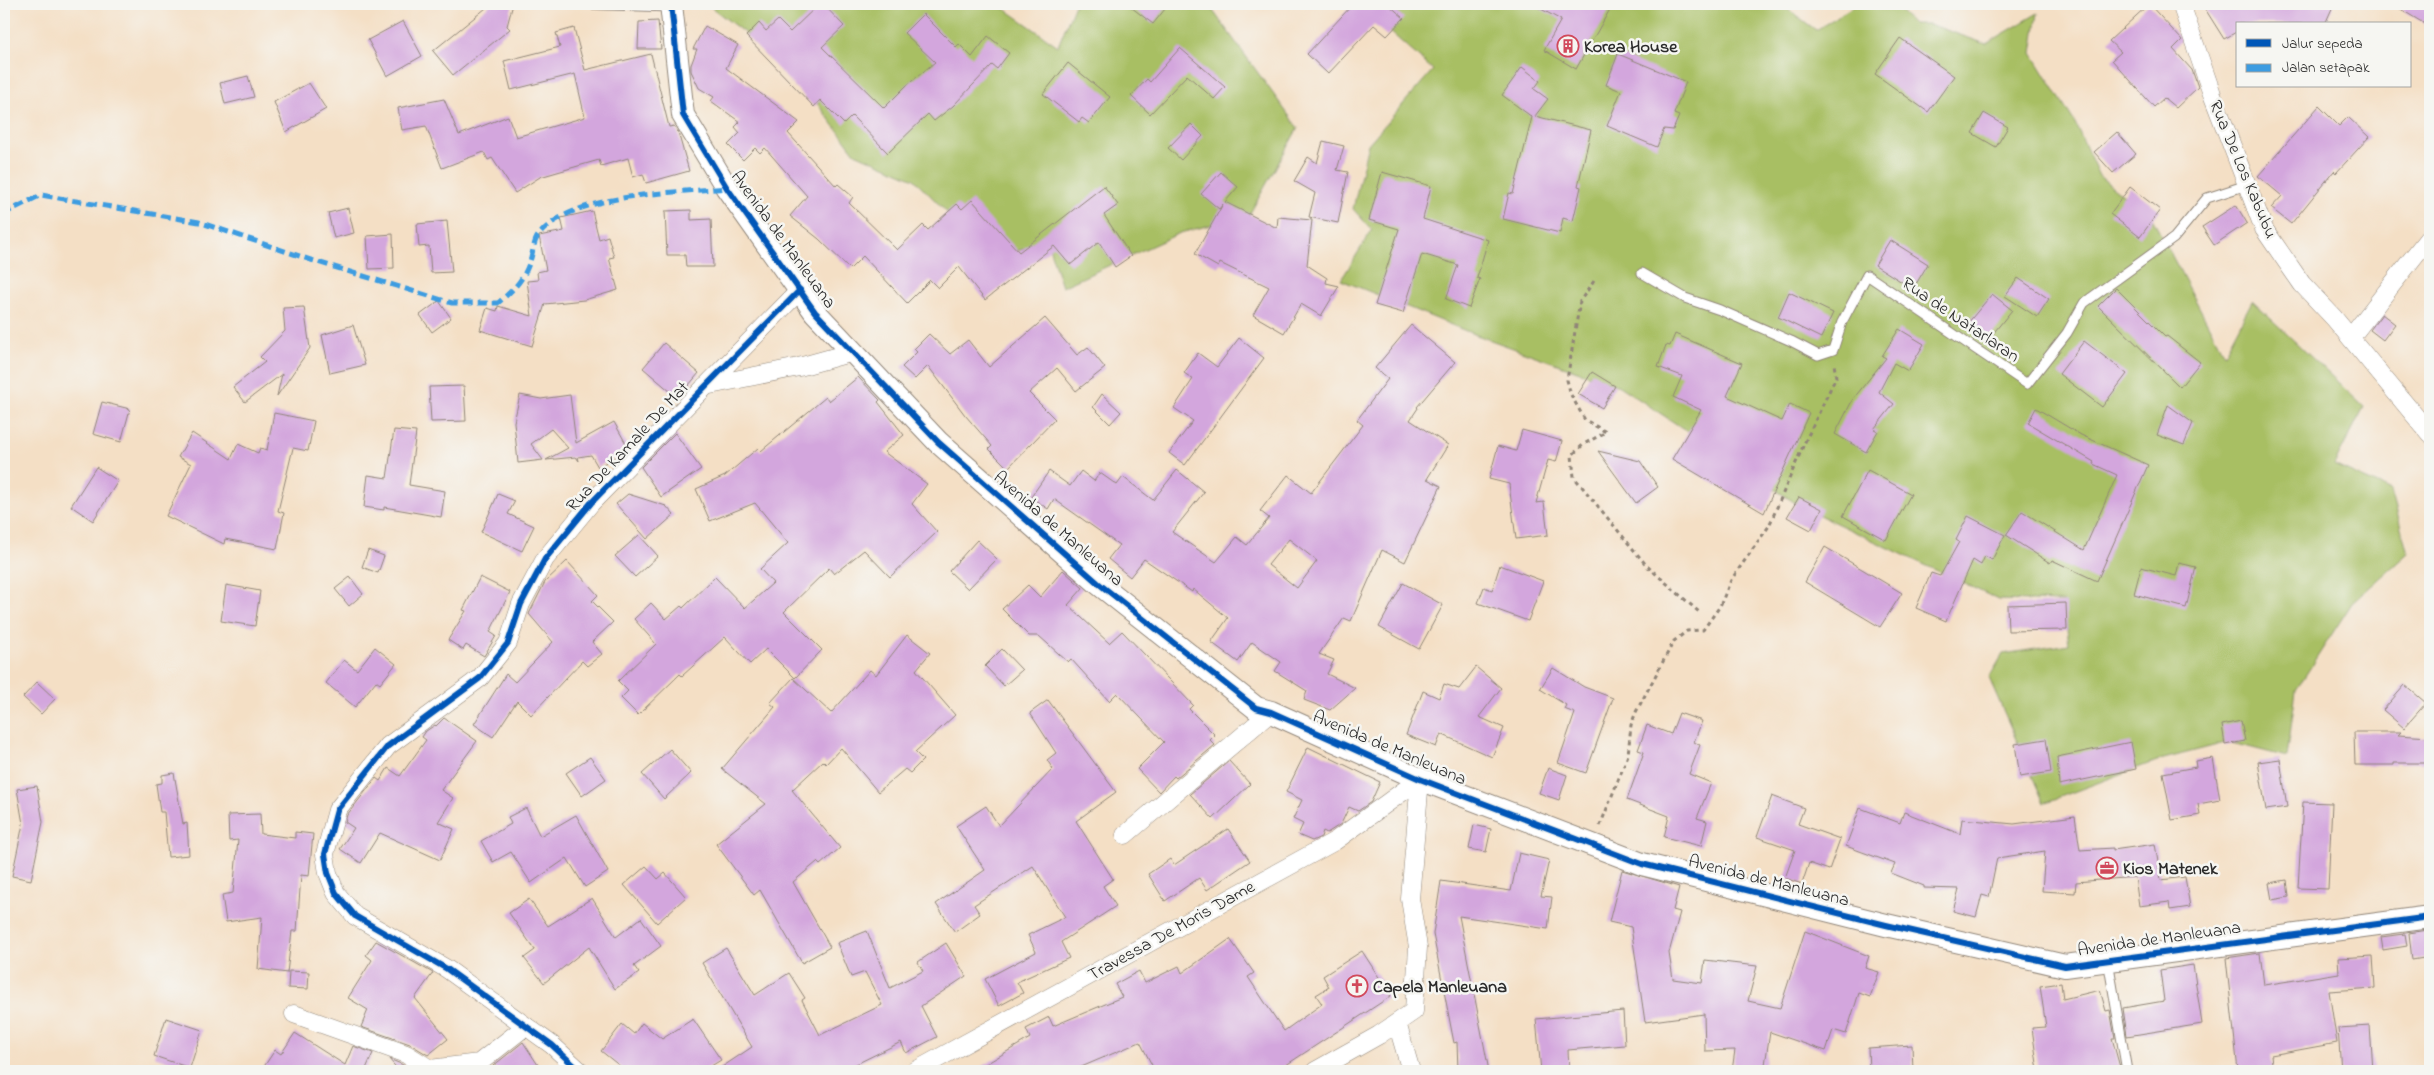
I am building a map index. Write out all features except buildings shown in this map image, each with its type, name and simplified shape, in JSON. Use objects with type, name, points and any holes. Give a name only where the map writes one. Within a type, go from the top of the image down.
[{"type":"street","name":"Rua De Los Kabubu","points":[[2181,4],[2264,229],[2302,284],[2351,337],[2430,434]]},
{"type":"street","name":"Avenida de Manleuana","points":[[671,5],[683,115],[728,188],[815,312],[938,442],[1098,584],[1256,708],[1271,712],[1420,779],[1642,864],[1886,925],[2065,966],[2430,917]]},
{"type":"street","points":[[2351,337],[2430,236]]},
{"type":"street","name":"Rua De Kamale De Mat","points":[[580,1071],[552,1044],[447,969],[355,916],[336,892],[328,873],[325,854],[337,810],[388,746],[480,678],[508,643],[520,604],[545,559],[591,504],[800,290]]},
{"type":"street","points":[[705,386],[800,367],[853,352]]},
{"type":"street","points":[[1125,835],[1271,712]]},
{"type":"street","points":[[1315,1071],[1379,1035],[1414,1011],[1418,947],[1410,900],[1420,779]]},
{"type":"street","name":"Travessa De Moris Dame","points":[[915,1071],[1335,841],[1420,779]]},
{"type":"street","points":[[294,1014],[406,1054],[430,1069],[479,1063],[526,1026]]},
{"type":"street","points":[[1397,1023],[1411,1071]]},
{"type":"lane","points":[[580,4],[671,5]]},
{"type":"lane","name":"Rua de Natarlaran","points":[[1642,273],[1685,298],[1720,310],[1818,355],[1832,350],[1842,322],[1867,275],[2027,384],[2067,333],[2084,303],[2174,238],[2206,198],[2247,185]]},
{"type":"lane","points":[[2108,960],[2127,1071]]},
{"type":"path","points":[[1594,281],[1580,302],[1567,380],[1571,395],[1585,420],[1606,432],[1584,444],[1572,455],[1574,477],[1647,566],[1699,612]]},
{"type":"path","points":[[1598,834],[1628,755],[1631,725],[1636,712],[1674,641],[1687,631],[1703,630],[1720,606],[1731,580],[1769,526],[1804,444],[1836,377],[1834,361]]},
{"type":"green space","points":[[707,4],[998,4],[1058,46],[1075,4],[1208,4],[1298,128],[1249,215],[1180,233],[1062,287],[1047,241],[993,259],[914,179],[855,153],[791,69]]},
{"type":"green space","points":[[1359,4],[1781,4],[1816,30],[1857,4],[1894,4],[1913,24],[1929,24],[1986,44],[2038,13],[2032,53],[2075,123],[2099,176],[2152,218],[2224,354],[2252,301],[2364,407],[2334,465],[2391,491],[2408,553],[2352,603],[2296,690],[2287,757],[2229,742],[2156,761],[2044,803],[1989,678],[2003,654],[2069,644],[2063,602],[1999,600],[1800,506],[1619,386],[1471,333],[1341,280],[1372,230],[1353,209],[1368,144],[1433,70]]},
{"type":"marked path","points":[[4,168],[7,168],[5,213],[41,195],[199,222],[311,260],[452,303],[498,303],[522,278],[538,236],[554,222],[575,211],[626,197],[727,188]]},
{"type":"cycle path","points":[[671,4],[683,115],[727,188],[815,312],[938,442],[1098,583],[1256,708],[1271,712],[1420,779],[1642,864],[1886,925],[2065,966],[2430,917]]},
{"type":"cycle path","points":[[580,1071],[552,1045],[447,969],[355,916],[336,893],[328,873],[325,854],[337,810],[388,746],[480,678],[508,643],[521,604],[545,559],[591,503],[800,290]]},
{"type":"place","name":"Korea House","points":[[1568,46]]},
{"type":"place","name":"Kios Matenek","points":[[2107,868]]},
{"type":"place","name":"Capela Manleuana","points":[[1357,986]]}]
